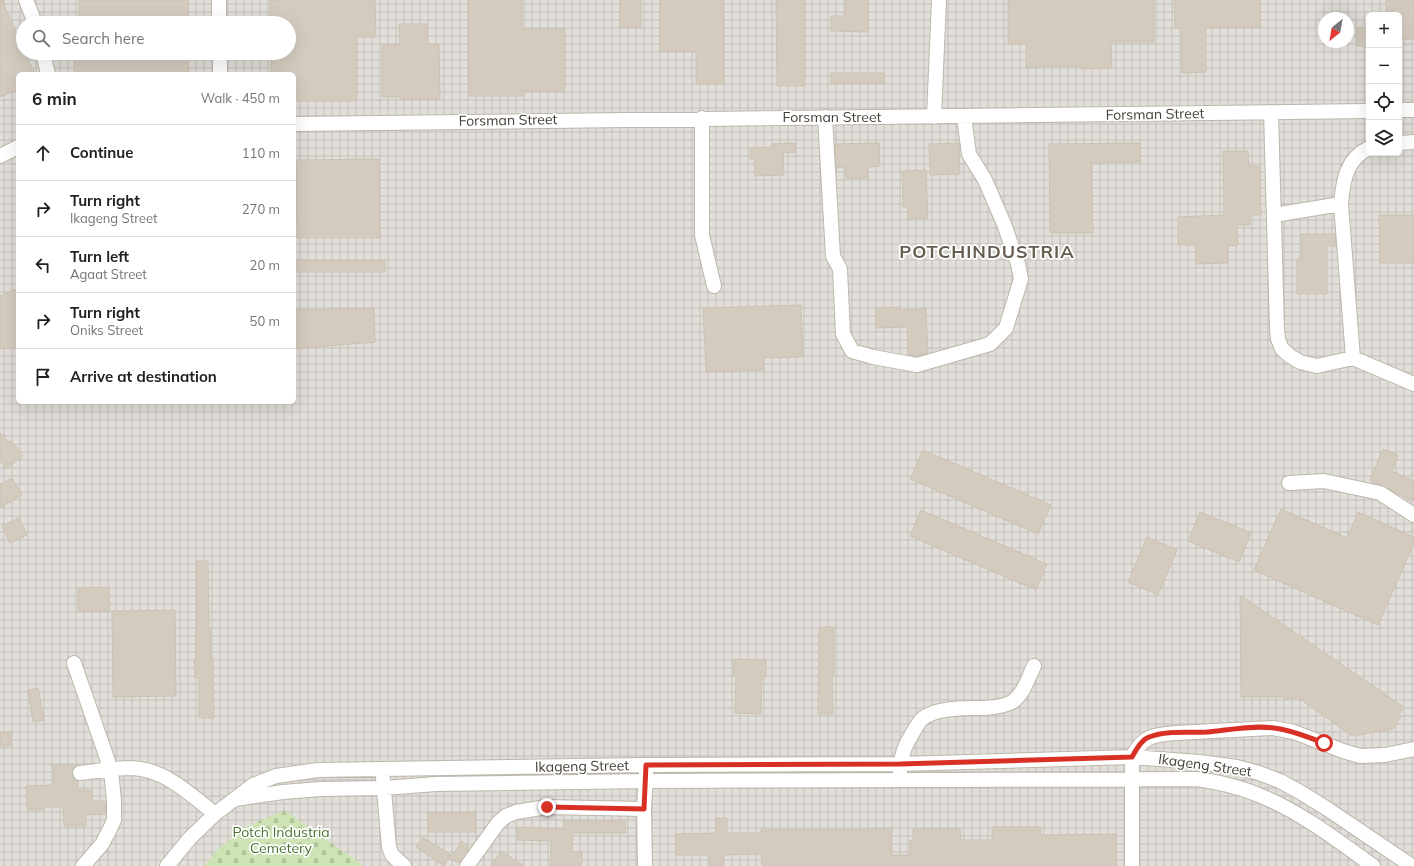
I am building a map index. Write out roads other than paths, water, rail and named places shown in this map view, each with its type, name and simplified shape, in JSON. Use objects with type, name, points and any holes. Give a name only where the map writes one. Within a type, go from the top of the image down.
[{"type":"street","points":[[26,0],[32,16]]},
{"type":"street","points":[[219,0],[219,16]]},
{"type":"street","points":[[934,117],[939,0]]},
{"type":"street","points":[[45,60],[48,72]]},
{"type":"street","points":[[220,60],[220,72]]},
{"type":"street","points":[[1402,110],[1414,110]]},
{"type":"street","name":"Forsman Street","points":[[296,124],[1366,111]]},
{"type":"street","points":[[1271,112],[1277,330],[1278,339],[1282,349],[1300,362],[1316,366],[1353,358],[1414,384]]},
{"type":"street","points":[[825,117],[833,256],[840,269],[843,334],[852,351],[873,357],[917,365],[990,344],[1006,328],[1021,279],[1018,264],[1004,224],[985,180],[969,154],[964,116]]},
{"type":"street","points":[[702,118],[702,235],[714,286]]},
{"type":"street","points":[[1402,143],[1414,142]]},
{"type":"street","points":[[0,156],[16,149]]},
{"type":"street","points":[[1353,358],[1341,204],[1342,186],[1348,167],[1354,158],[1366,149]]},
{"type":"street","points":[[1274,215],[1341,204]]},
{"type":"street","points":[[1289,484],[1324,481],[1380,493],[1414,515]]},
{"type":"street","points":[[74,663],[111,770],[114,801],[114,820],[102,844],[83,866]]},
{"type":"street","points":[[901,780],[900,764],[905,747],[922,719],[937,711],[999,707],[1012,701],[1022,691],[1034,666]]},
{"type":"street","points":[[1132,866],[1132,757],[1137,748],[1148,737],[1160,734],[1273,728],[1294,732],[1360,756],[1385,755],[1414,749]]},
{"type":"street","name":"Ikageng Street","points":[[167,866],[190,838],[215,814],[253,785],[276,776],[318,770],[646,765],[900,764],[1132,757],[1199,762],[1237,767],[1280,781],[1300,792],[1412,866]]},
{"type":"street","points":[[967,762],[967,780]]},
{"type":"street","points":[[645,866],[644,809],[646,765]]},
{"type":"street","points":[[80,773],[133,768],[148,770],[161,775],[180,786],[215,814]]},
{"type":"street","points":[[383,769],[388,847],[392,855],[404,866]]},
{"type":"street","name":"Ikageng Street","points":[[235,799],[283,792],[321,789],[384,788],[436,784],[646,781],[1197,779],[1215,781],[1256,794],[1284,807],[1311,823],[1373,866]]},
{"type":"street","points":[[467,866],[498,823],[506,816],[516,812],[547,807],[644,809]]},
{"type":"district","name":"POTCHINDUSTRIA","points":[[987,251]]},
{"type":"park label","name":"Potch Industria Cemetery","points":[[281,840]]}]
